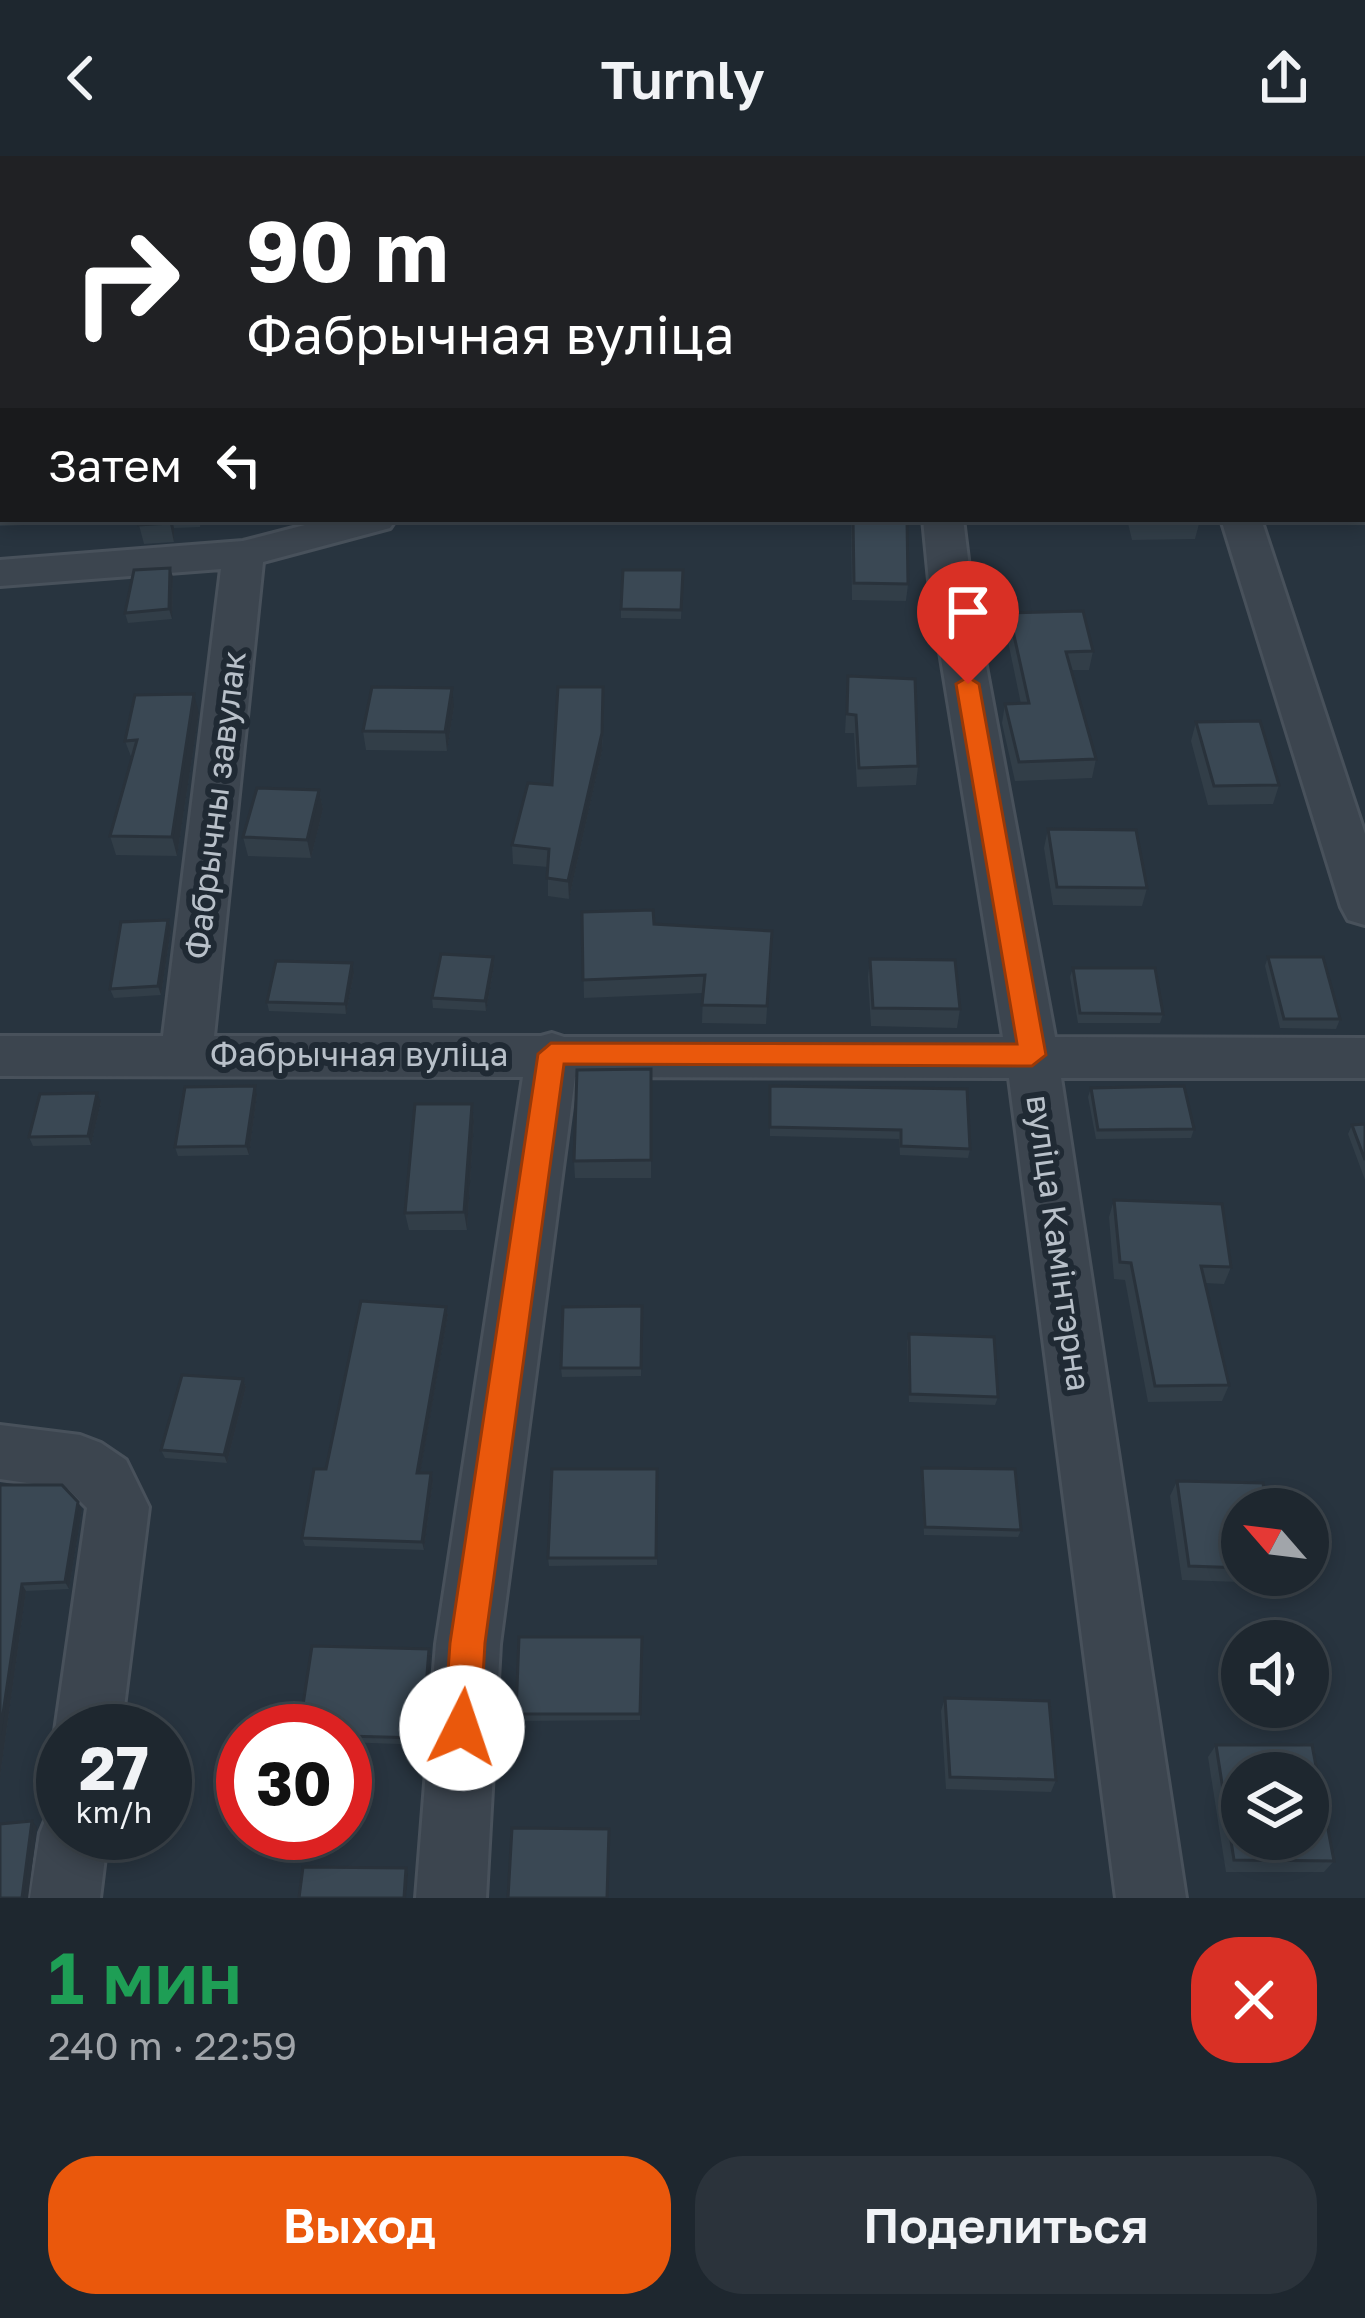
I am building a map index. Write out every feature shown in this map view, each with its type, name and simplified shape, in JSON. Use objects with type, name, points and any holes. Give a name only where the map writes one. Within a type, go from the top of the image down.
[{"type":"street","points":[[0,573],[243,554],[365,522]]},
{"type":"street","name":"вуліца Камінтэрна","points":[[943,522],[951,592],[1032,1055],[1151,1898]]},
{"type":"street","points":[[1241,522],[1365,907]]},
{"type":"street","name":"Фабрычны завулак","points":[[186,1055],[243,554]]},
{"type":"street","points":[[451,1898],[467,1643],[551,1054]]},
{"type":"street","name":"Фабрычная вуліца","points":[[0,1056],[1365,1058]]},
{"type":"street","points":[[0,1452],[80,1463],[105,1480],[118,1508],[92,1704]]},
{"type":"street","points":[[65,1898],[70,1860]]},
{"type":"building","points":[[853,522],[907,522],[908,584],[854,583]]},
{"type":"building","points":[[170,568],[169,609],[125,613],[134,570]]},
{"type":"building","points":[[623,570],[683,570],[681,610],[621,609]]},
{"type":"building","points":[[1083,611],[1093,651],[1066,652],[1096,759],[1019,762],[1005,704],[1029,703],[1009,613]]},
{"type":"building","points":[[848,676],[915,679],[918,766],[859,768],[856,715],[847,714]]},
{"type":"building","points":[[372,687],[452,688],[445,732],[363,731]]},
{"type":"building","points":[[558,687],[603,687],[602,733],[568,881],[547,878],[549,849],[512,845],[528,783],[552,785]]},
{"type":"building","points":[[194,694],[172,837],[110,836],[137,740],[125,741],[135,695]]},
{"type":"building","points":[[1260,721],[1279,785],[1214,786],[1196,722]]},
{"type":"building","points":[[257,788],[319,790],[307,840],[243,837]]},
{"type":"building","points":[[1048,829],[1136,830],[1147,888],[1057,887]]},
{"type":"building","points":[[653,910],[654,924],[772,931],[767,1006],[702,1005],[705,975],[583,980],[582,912]]},
{"type":"building","points":[[168,920],[158,986],[110,989],[121,922]]},
{"type":"building","points":[[441,954],[493,957],[485,1001],[432,998]]},
{"type":"building","points":[[1268,957],[1323,957],[1340,1019],[1284,1019]]},
{"type":"building","points":[[870,959],[955,960],[960,1009],[873,1008]]},
{"type":"building","points":[[276,961],[352,963],[345,1004],[267,1002]]},
{"type":"building","points":[[1073,968],[1155,968],[1163,1014],[1080,1013]]},
{"type":"building","points":[[651,1069],[651,1160],[574,1161],[577,1070]]},
{"type":"building","points":[[255,1086],[246,1146],[175,1147],[185,1087]]},
{"type":"building","points":[[770,1086],[967,1089],[970,1149],[901,1146],[901,1130],[770,1127]]},
{"type":"building","points":[[1184,1086],[1194,1129],[1098,1130],[1091,1088]]},
{"type":"building","points":[[97,1093],[88,1136],[29,1137],[40,1094]]},
{"type":"building","points":[[415,1104],[472,1104],[464,1212],[405,1213]]},
{"type":"building","points":[[1365,1124],[1365,1160],[1352,1125]]},
{"type":"building","points":[[1114,1200],[1222,1204],[1231,1267],[1201,1266],[1229,1385],[1155,1386],[1131,1263],[1120,1262]]},
{"type":"building","points":[[361,1301],[446,1307],[417,1473],[431,1473],[422,1542],[302,1538],[314,1469],[326,1469]]},
{"type":"building","points":[[642,1306],[641,1368],[561,1368],[563,1307]]},
{"type":"building","points":[[909,1334],[994,1337],[998,1397],[910,1394]]},
{"type":"building","points":[[182,1375],[243,1379],[224,1455],[161,1450]]},
{"type":"building","points":[[922,1468],[1015,1469],[1021,1530],[925,1527]]},
{"type":"building","points":[[552,1469],[657,1469],[656,1558],[548,1558]]},
{"type":"building","points":[[1177,1481],[1263,1483],[1264,1488],[1221,1488],[1221,1567],[1189,1566]]},
{"type":"building","points":[[0,1485],[62,1485],[78,1502],[65,1582],[22,1584],[0,1734]]},
{"type":"building","points":[[519,1637],[642,1637],[640,1714],[516,1714]]},
{"type":"building","points":[[312,1646],[429,1649],[422,1738],[372,1737],[372,1704],[303,1704]]},
{"type":"building","points":[[945,1698],[1049,1701],[1056,1780],[950,1777]]},
{"type":"building","points":[[1216,1745],[1312,1745],[1313,1752],[1221,1752],[1221,1777]]},
{"type":"building","points":[[32,1821],[22,1898],[0,1898],[0,1824]]},
{"type":"building","points":[[512,1828],[609,1829],[607,1898],[508,1898]]},
{"type":"building","points":[[1329,1835],[1334,1861],[1234,1860],[1329,1860]]},
{"type":"building","points":[[303,1867],[406,1868],[404,1898],[299,1898]]},
{"type":"route","points":[[462,1728],[467,1643],[551,1054],[1032,1055],[968,684]]}]
